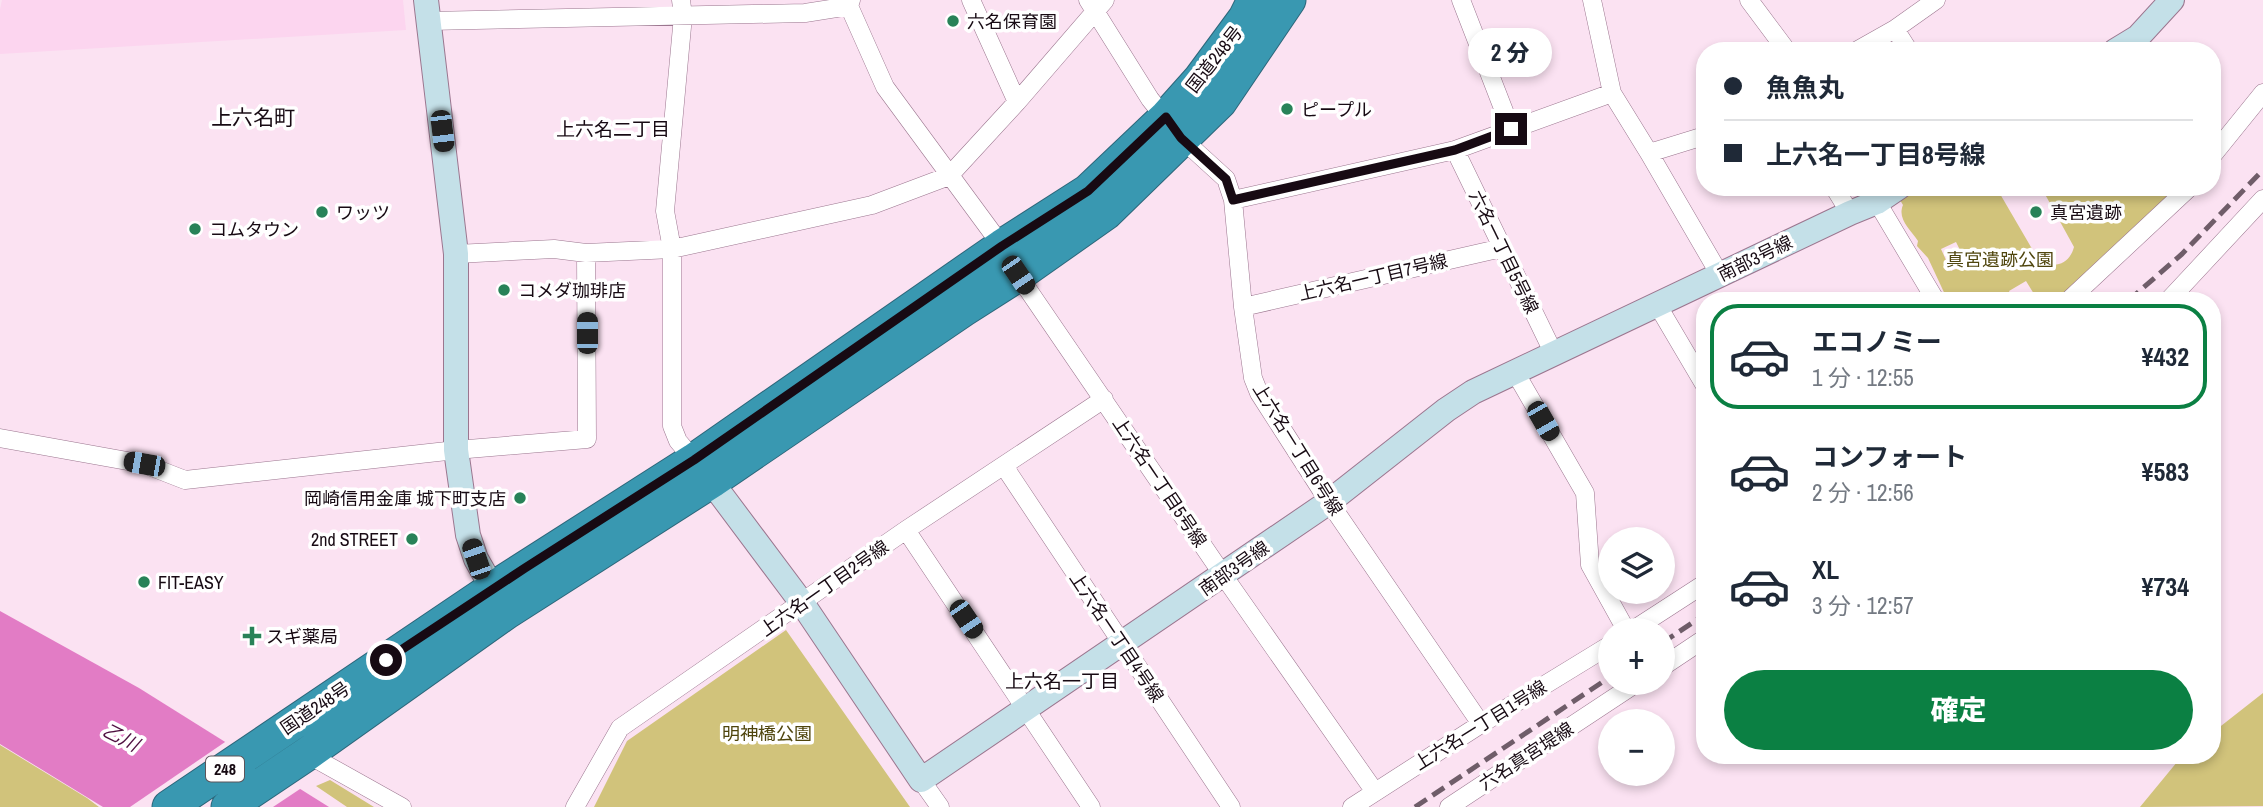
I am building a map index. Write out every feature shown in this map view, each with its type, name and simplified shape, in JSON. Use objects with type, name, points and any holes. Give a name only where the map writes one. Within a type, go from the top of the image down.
[{"type":"highway","name":"国道248号","points":[[169,807],[280,731],[499,601],[703,470],[963,310],[1106,213],[1173,127],[1200,79],[1245,18],[1254,0]]},
{"type":"highway","name":"国道248号","points":[[703,470],[1002,246],[1088,191],[1173,127],[1220,102],[1289,0]]},
{"type":"highway","name":"国道248号","points":[[228,807],[307,754],[499,601]]},
{"type":"street","points":[[971,0],[1017,102]]},
{"type":"street","points":[[1461,0],[1511,129]]},
{"type":"street","points":[[1592,0],[1612,93],[1720,275]]},
{"type":"street","points":[[1749,0],[1780,42]]},
{"type":"street","points":[[1872,42],[1936,0]]},
{"type":"street","points":[[2143,42],[2172,0]]},
{"type":"street","points":[[499,601],[476,559],[468,535],[456,450],[456,254],[427,10],[682,8],[805,13],[850,3],[885,87],[1002,246]]},
{"type":"street","points":[[456,254],[554,249],[586,253],[672,249],[872,205],[949,176],[1017,102],[1096,4]]},
{"type":"street","name":"上六名一丁目6号線","points":[[1096,4],[1150,99],[1173,127],[1226,179],[1233,200],[1243,307],[1253,378],[1259,393],[1329,502],[1481,724]]},
{"type":"street","points":[[682,8],[665,211],[672,249],[672,426],[678,441],[703,470],[802,603],[940,807]]},
{"type":"street","points":[[1895,29],[1903,42]]},
{"type":"street","points":[[1233,200],[1455,150],[1612,93]]},
{"type":"street","points":[[2221,145],[2263,93]]},
{"type":"street","points":[[1649,153],[1696,138]]},
{"type":"street","name":"六名一丁目5号線","points":[[1455,150],[1554,354]]},
{"type":"street","points":[[1840,196],[1850,213]]},
{"type":"street","name":"南部3号線","points":[[921,779],[1329,502],[1473,392],[1886,196]]},
{"type":"street","points":[[2078,292],[2180,196]]},
{"type":"street","points":[[2176,292],[2263,199]]},
{"type":"street","points":[[1877,202],[1931,292]]},
{"type":"street","name":"上六名一丁目7号線","points":[[1243,307],[1502,248]]},
{"type":"street","points":[[0,438],[144,464],[185,480],[456,450],[587,439],[586,253]]},
{"type":"street","name":"上六名一丁目5号線","points":[[1018,275],[1375,792]]},
{"type":"street","points":[[1658,306],[1696,370]]},
{"type":"street","points":[[1515,372],[1585,493],[1590,565],[1619,618]]},
{"type":"street","name":"上六名一丁目2号線","points":[[575,807],[620,728],[906,530],[1104,399]]},
{"type":"street","name":"上六名一丁目4号線","points":[[1004,466],[1231,807]]},
{"type":"street","points":[[906,530],[1091,807]]},
{"type":"street","points":[[1652,618],[1696,589]]},
{"type":"street","points":[[1675,658],[1696,644]]},
{"type":"street","name":"上六名一丁目1号線","points":[[1352,807],[1598,652]]},
{"type":"street","name":"六名真宮堤線","points":[[1449,807],[1618,695]]},
{"type":"street","points":[[307,754],[402,807]]},
{"type":"shaded area","points":[[2,0],[403,0],[406,30],[0,54]]},
{"type":"green space","name":"真宮遺跡公園","points":[[1906,196],[2001,196],[2038,259],[2054,265],[2064,262],[2074,247],[2046,196],[2169,196],[2070,292],[2033,292],[2026,281],[2010,292],[1944,292],[1928,258],[1917,246],[1918,241],[1903,219],[1903,205],[1900,200]],"holes":[[[1956,242],[1967,264],[1951,271],[1941,249]]]},
{"type":"green space","name":"明神橋公園","points":[[786,630],[910,807],[594,807],[627,741]]},
{"type":"green space","points":[[2263,693],[2263,806],[2140,807],[2175,764],[2221,764],[2221,726]]},
{"type":"green space","points":[[0,745],[87,798],[99,807],[0,807]]},
{"type":"green space","points":[[330,780],[374,807],[347,807],[316,786]]},
{"type":"water","name":"乙川","points":[[0,611],[139,688],[329,807],[103,807],[0,744]]},
{"type":"pier","points":[[228,740],[303,787],[273,807],[130,807]]},
{"type":"railway","points":[[2138,292],[2182,254],[2263,170]]},
{"type":"railway","points":[[1675,634],[1696,620]]},
{"type":"railway","points":[[1415,807],[1598,685]]},
{"type":"place","name":"六名保育園","points":[[953,21]]},
{"type":"place","name":"ピープル","points":[[1287,109]]},
{"type":"place","name":"ワッツ","points":[[322,212]]},
{"type":"place","name":"真宮遺跡","points":[[2036,212]]},
{"type":"place","name":"コムタウン","points":[[195,229]]},
{"type":"place","name":"コメダ珈琲店","points":[[504,290]]},
{"type":"place","name":"岡崎信用金庫 城下町支店","points":[[520,498]]},
{"type":"place","name":"2nd STREET","points":[[412,539]]},
{"type":"place","name":"FIT-EASY","points":[[144,582]]},
{"type":"place","name":"スギ薬局","points":[[252,636]]},
{"type":"district","name":"上六名町","points":[[253,117]]},
{"type":"district","name":"上六名二丁目","points":[[613,129]]},
{"type":"district","name":"上六名一丁目","points":[[1062,681]]},
{"type":"route","points":[[386,660],[694,460],[1002,246],[1088,191],[1166,117],[1181,138],[1226,179],[1233,200],[1455,150],[1511,129]]}]
